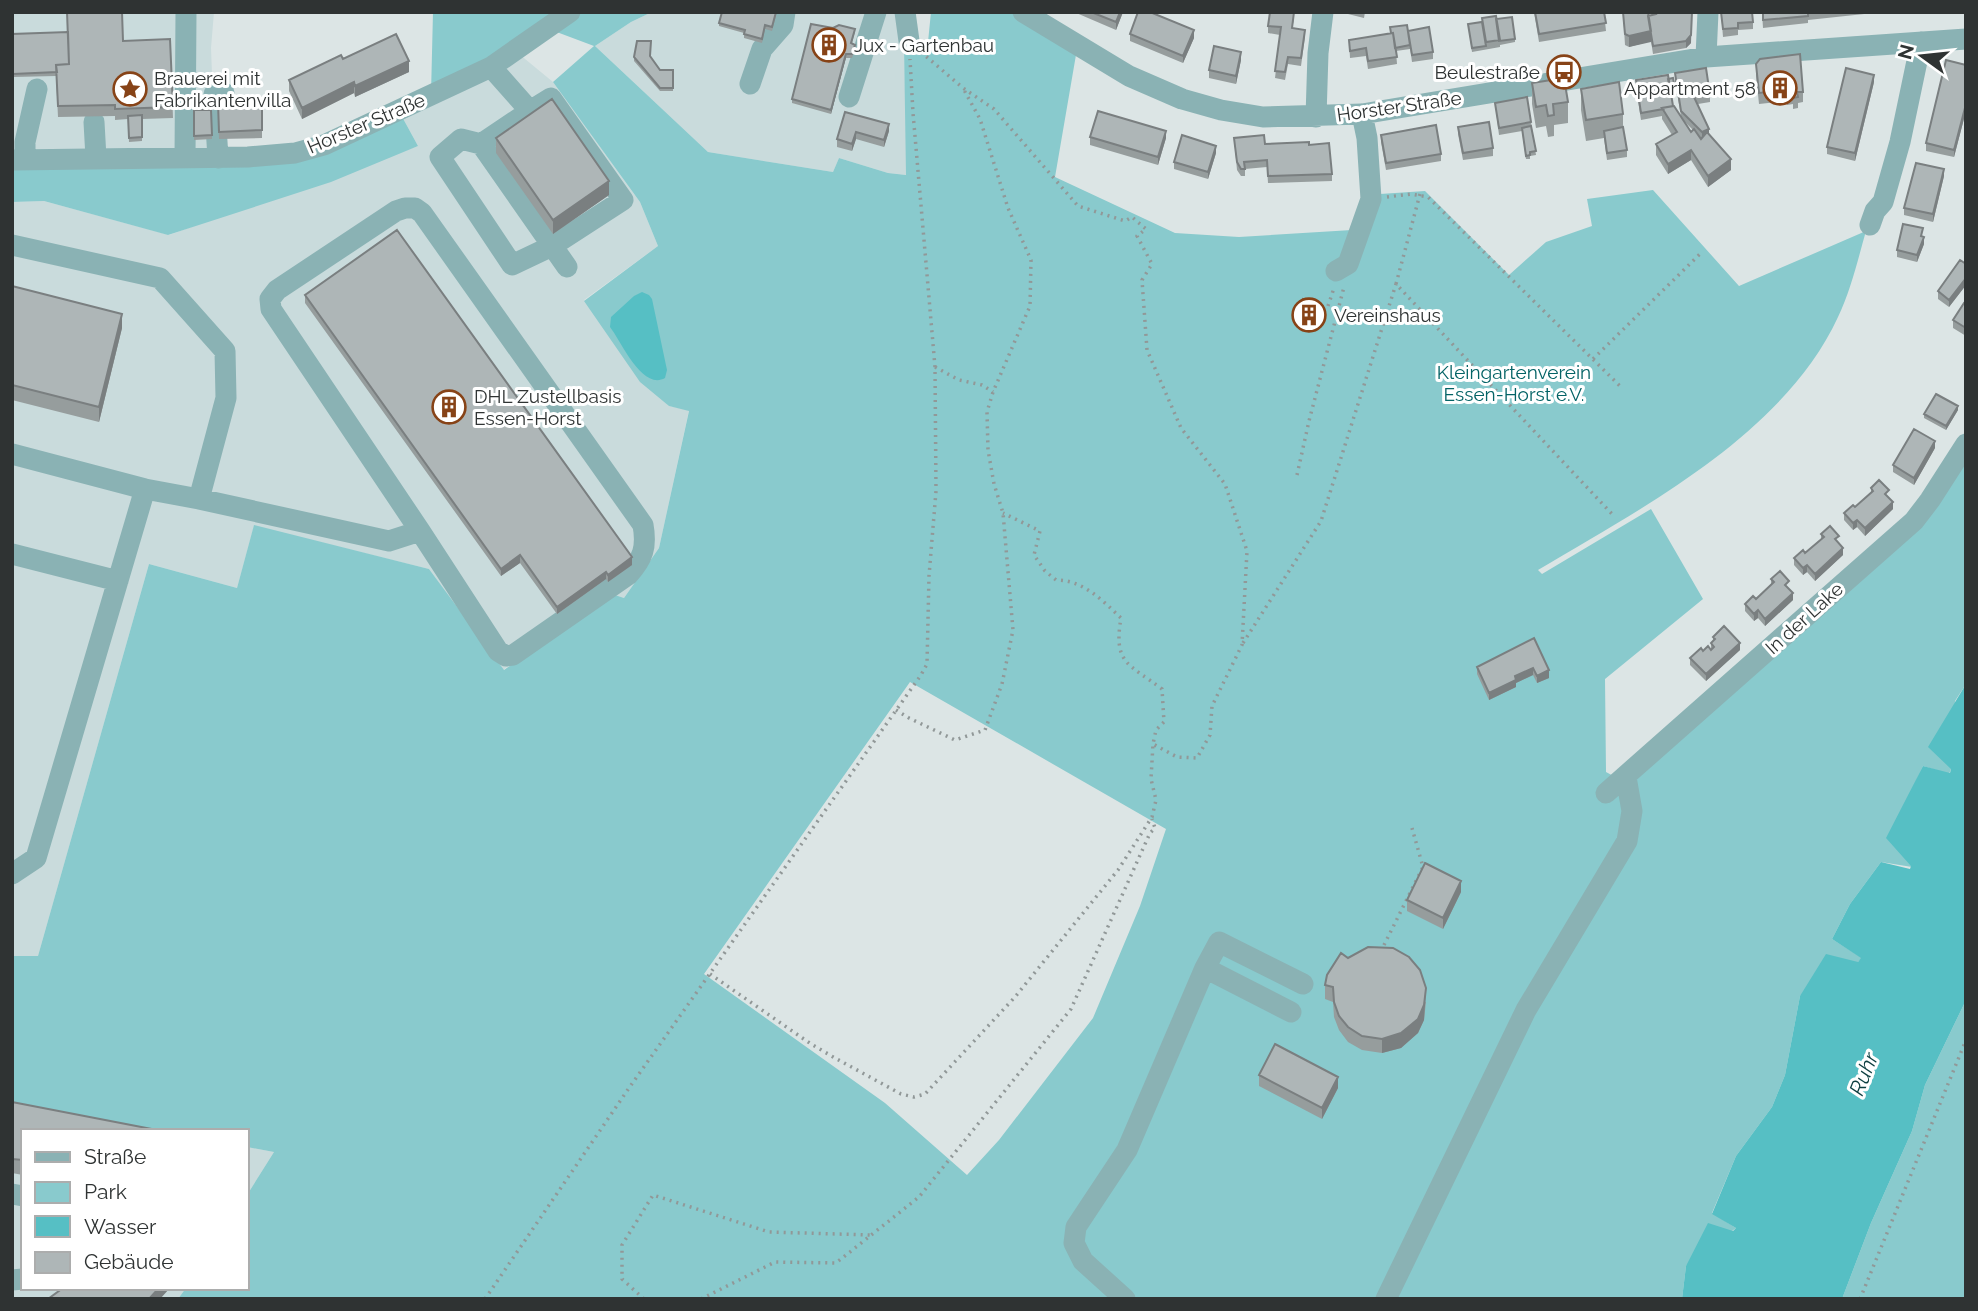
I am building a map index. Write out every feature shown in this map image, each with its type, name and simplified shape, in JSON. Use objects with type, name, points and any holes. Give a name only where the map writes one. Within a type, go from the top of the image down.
[{"type":"street","points":[[185,158],[186,12]]},
{"type":"street","name":"Horster Straße","points":[[18,160],[218,158],[295,153],[324,145],[491,67],[570,12]]},
{"type":"street","points":[[750,84],[762,49],[783,25],[785,12]]},
{"type":"street","points":[[849,97],[876,12]]},
{"type":"street","points":[[905,12],[909,41]]},
{"type":"street","name":"Horster Straße","points":[[1023,12],[1129,76],[1181,99],[1221,110],[1263,117],[1362,114],[1706,57],[1966,39]]},
{"type":"street","points":[[1315,117],[1323,12]]},
{"type":"street","points":[[1706,57],[1708,12]]},
{"type":"street","points":[[1871,225],[1875,211],[1883,202],[1890,178],[1921,42]]},
{"type":"street","points":[[491,67],[530,111]]},
{"type":"street","points":[[18,160],[25,142],[37,89]]},
{"type":"street","points":[[218,158],[215,94],[224,93]]},
{"type":"street","points":[[481,144],[551,98],[623,200],[552,246],[512,265],[440,157],[461,139],[481,144],[552,246],[567,267]]},
{"type":"street","points":[[1342,267],[1371,199],[1367,138],[1362,114]]},
{"type":"street","points":[[94,122],[96,158]]},
{"type":"street","points":[[405,208],[415,208],[422,213],[643,525],[646,541],[639,563],[628,575],[522,650],[506,656],[498,651],[420,531],[271,309],[270,299],[277,290],[396,211],[405,208]]},
{"type":"street","points":[[12,245],[160,278],[225,351],[226,398],[199,499]]},
{"type":"street","name":"In der Lake","points":[[1606,793],[1913,521],[1966,444]]},
{"type":"street","points":[[12,454],[145,489],[389,541],[420,531]]},
{"type":"street","points":[[12,874],[36,858],[145,489]]},
{"type":"street","points":[[12,554],[118,581]]},
{"type":"street","points":[[1386,1299],[1527,1010],[1627,841],[1632,810],[1626,777]]},
{"type":"street","points":[[1125,1299],[1083,1261],[1074,1243],[1076,1227],[1127,1150],[1205,968],[1219,942],[1303,984]]},
{"type":"street","points":[[1205,968],[1291,1012]]},
{"type":"path","points":[[909,41],[963,88],[995,109],[1078,206],[1125,220],[1132,217],[1146,229],[1137,236],[1152,264],[1142,280],[1147,351],[1181,428],[1225,484],[1247,551],[1242,645]]},
{"type":"path","points":[[485,1299],[921,675],[929,653],[927,624],[936,491],[935,367],[912,113],[909,41]]},
{"type":"path","points":[[896,709],[956,740],[985,730],[1002,684],[1013,630],[1003,513],[988,450],[987,412],[1030,306],[1031,260],[1008,208],[980,119],[963,88]]},
{"type":"path","points":[[1153,744],[1177,757],[1197,758],[1210,735],[1212,706],[1242,645],[1321,521],[1395,284],[1420,194]]},
{"type":"path","points":[[1371,199],[1420,194],[1428,197],[1620,386]]},
{"type":"path","points":[[1592,359],[1702,252]]},
{"type":"path","points":[[1297,475],[1347,276],[1342,267]]},
{"type":"path","points":[[1395,284],[1612,514]]},
{"type":"path","points":[[935,367],[959,380],[982,384],[993,392]]},
{"type":"path","points":[[710,974],[835,1058],[901,1094],[914,1097],[925,1094],[1015,997],[1098,897],[1152,817],[1156,800],[1152,779],[1153,744],[1156,730],[1164,722],[1162,689],[1126,662],[1120,652],[1117,640],[1121,618],[1098,597],[1071,580],[1056,580],[1045,571],[1034,555],[1040,531],[1003,513]]},
{"type":"path","points":[[701,1299],[775,1262],[836,1263],[873,1236],[919,1196],[1071,1009],[1150,833],[1155,828],[1152,817]]},
{"type":"path","points":[[1384,945],[1423,867],[1412,828]]},
{"type":"path","points":[[1860,1299],[1966,1040]]},
{"type":"path","points":[[645,1299],[622,1279],[622,1245],[653,1195],[769,1232],[873,1236]]},
{"type":"shaded area","points":[[12,12],[214,12],[211,48],[215,155],[12,157]]},
{"type":"shaded area","points":[[652,12],[898,12],[904,46],[907,175],[888,173],[839,158],[833,172],[708,152],[595,46],[631,22]]},
{"type":"shaded area","points":[[519,54],[553,82],[640,202],[658,246],[584,300],[669,406],[689,410],[659,548],[624,598],[612,594],[503,670],[429,569],[254,526],[237,588],[149,564],[38,956],[12,956],[12,202],[44,201],[169,235],[418,146],[400,113]]},
{"type":"shaded area","points":[[12,1103],[22,1129],[21,1290],[185,1290],[178,1299],[12,1299]]},
{"type":"shaded area","points":[[248,1147],[274,1152],[248,1193]]},
{"type":"green space","name":"Kleingartenverein Essen-Horst e.V.","points":[[433,12],[652,12],[631,22],[595,46],[708,152],[833,172],[839,158],[888,173],[906,175],[904,46],[919,40],[928,42],[931,12],[1021,12],[1077,49],[1055,177],[1175,233],[1239,237],[1352,230],[1365,195],[1425,191],[1509,275],[1546,242],[1592,226],[1587,199],[1653,190],[1739,286],[1866,231],[1838,317],[1814,359],[1783,397],[1747,432],[1708,464],[1538,570],[1542,574],[1651,509],[1703,599],[1605,679],[1606,772],[1619,779],[1916,525],[1966,453],[1966,684],[1955,701],[1951,769],[1949,774],[1923,766],[1909,795],[1912,867],[1881,862],[1850,904],[1832,939],[1862,958],[1800,996],[1785,1075],[1772,1107],[1736,1156],[1712,1213],[1736,1228],[1686,1266],[1682,1299],[178,1299],[185,1290],[248,1290],[248,1193],[274,1152],[248,1147],[248,1129],[149,1129],[12,1103],[12,956],[38,956],[149,564],[237,588],[254,525],[429,569],[504,670],[612,594],[624,598],[659,548],[689,411],[669,406],[640,382],[584,301],[658,246],[640,202],[553,82],[594,46],[546,28],[431,94]],"holes":[[[910,682],[1166,829],[1140,906],[1093,1018],[999,1140],[967,1175],[885,1103],[704,974]]]},
{"type":"green space","points":[[400,113],[418,146],[331,182],[168,235],[44,201],[12,202],[12,166],[248,159]]},
{"type":"green space","points":[[1966,1000],[1966,1299],[1842,1299],[1871,1223],[1912,1131],[1925,1085]]},
{"type":"water","points":[[642,292],[652,299],[667,370],[665,378],[656,380],[648,377],[633,363],[610,327],[611,317]]},
{"type":"water","name":"Ruhr","points":[[1966,684],[1966,1000],[1925,1085],[1912,1131],[1871,1223],[1842,1299],[1682,1299],[1686,1266],[1708,1223],[1733,1231],[1736,1228],[1712,1214],[1736,1156],[1772,1107],[1785,1075],[1800,996],[1826,954],[1858,962],[1861,958],[1832,939],[1850,904],[1881,862],[1910,869],[1911,866],[1886,838],[1923,766],[1950,773],[1951,769],[1928,747]]},
{"type":"building","points":[[67,12],[122,12],[123,41],[170,39],[173,107],[115,109],[115,105],[58,106],[56,65],[69,64]]},
{"type":"building","points":[[722,12],[776,12],[772,27],[765,25],[762,39],[744,34],[745,30],[719,23]]},
{"type":"building","points":[[1091,12],[1120,12],[1116,22]]},
{"type":"building","points":[[1138,12],[1150,12],[1194,30],[1183,56],[1130,34]]},
{"type":"building","points":[[1270,12],[1294,12],[1292,28],[1305,30],[1301,58],[1288,57],[1285,72],[1275,71],[1281,27],[1268,26]]},
{"type":"building","points":[[1535,12],[1604,12],[1606,23],[1539,34]]},
{"type":"building","points":[[1623,12],[1648,12],[1651,31],[1629,36],[1625,34]]},
{"type":"building","points":[[1655,12],[1692,12],[1691,35],[1686,41],[1653,46],[1648,16],[1656,14]]},
{"type":"building","points":[[1721,12],[1752,12],[1753,22],[1738,23],[1738,28],[1723,29]]},
{"type":"building","points":[[1763,12],[1808,12],[1808,16],[1763,20]]},
{"type":"building","points":[[1496,16],[1500,40],[1486,42],[1482,18]]},
{"type":"building","points":[[1512,17],[1515,39],[1499,41],[1496,19]]},
{"type":"building","points":[[1482,22],[1486,46],[1472,48],[1468,24]]},
{"type":"building","points":[[811,24],[833,28],[839,25],[855,29],[851,43],[855,45],[852,54],[846,54],[831,110],[792,99]]},
{"type":"building","points":[[1407,25],[1410,45],[1395,48],[1390,27]]},
{"type":"building","points":[[1429,27],[1433,52],[1412,55],[1408,31]]},
{"type":"building","points":[[68,32],[69,64],[56,65],[57,72],[13,74],[12,34]]},
{"type":"building","points":[[1393,33],[1397,57],[1368,61],[1366,48],[1350,51],[1349,40]]},
{"type":"building","points":[[396,34],[409,61],[355,86],[354,82],[302,108],[289,80],[341,55],[343,59]]},
{"type":"building","points":[[637,41],[651,41],[650,56],[660,70],[673,70],[673,88],[660,88],[634,57]]},
{"type":"building","points":[[1214,46],[1241,52],[1236,76],[1209,70]]},
{"type":"building","name":"Appartment 58","points":[[1800,54],[1803,92],[1797,92],[1798,97],[1793,98],[1793,93],[1787,94],[1787,90],[1759,93],[1756,64],[1760,59]]},
{"type":"building","points":[[1946,60],[1966,65],[1966,104],[1954,150],[1926,143]]},
{"type":"building","points":[[1706,68],[1710,95],[1694,97],[1709,129],[1702,132],[1681,111],[1675,73]]},
{"type":"building","points":[[1846,68],[1874,75],[1855,153],[1827,147]]},
{"type":"building","points":[[1668,75],[1673,106],[1641,113],[1636,80]]},
{"type":"building","points":[[1564,78],[1568,102],[1553,104],[1554,115],[1548,116],[1546,105],[1536,107],[1532,83]]},
{"type":"building","points":[[1673,78],[1676,94],[1671,94],[1668,79]]},
{"type":"building","points":[[1619,82],[1623,114],[1586,120],[1581,89]]},
{"type":"building","points":[[1527,97],[1531,122],[1499,128],[1495,103]]},
{"type":"building","points":[[552,99],[609,181],[553,220],[496,138]]},
{"type":"building","points":[[262,102],[262,130],[219,132],[218,103]]},
{"type":"building","points":[[1674,106],[1691,132],[1694,129],[1701,139],[1707,132],[1731,159],[1708,176],[1691,150],[1668,164],[1656,144],[1677,132],[1662,108]]},
{"type":"building","points":[[194,110],[211,110],[212,135],[194,136]]},
{"type":"building","points":[[1098,111],[1166,131],[1158,157],[1090,137]]},
{"type":"building","points":[[845,112],[889,124],[884,140],[856,132],[852,144],[837,139]]},
{"type":"building","points":[[142,115],[142,137],[129,138],[128,116]]},
{"type":"building","points":[[1489,122],[1493,148],[1463,153],[1458,127]]},
{"type":"building","points":[[1436,125],[1441,154],[1386,163],[1381,135]]},
{"type":"building","points":[[1531,126],[1536,151],[1526,156],[1522,128]]},
{"type":"building","points":[[1623,127],[1627,150],[1607,153],[1604,131]]},
{"type":"building","points":[[1182,135],[1216,146],[1208,172],[1174,162]]},
{"type":"building","points":[[1264,135],[1265,144],[1329,143],[1332,174],[1268,176],[1267,160],[1244,162],[1245,169],[1241,169],[1237,162],[1234,138]]},
{"type":"building","points":[[1916,163],[1944,169],[1933,214],[1904,208]]},
{"type":"building","points":[[1903,224],[1923,228],[1921,236],[1924,237],[1917,255],[1897,250]]},
{"type":"building","name":"DHL Zustellbasis Essen-Horst","points":[[397,230],[632,557],[557,607],[520,555],[501,569],[305,295]]},
{"type":"building","points":[[1960,260],[1966,264],[1966,278],[1949,300],[1938,291]]},
{"type":"building","points":[[12,286],[122,314],[99,407],[12,385]]},
{"type":"building","name":"Vereinshaus","points":[[1303,299],[1319,303],[1314,324],[1298,320]]},
{"type":"building","points":[[1964,303],[1966,304],[1966,328],[1953,320]]},
{"type":"building","points":[[1936,394],[1958,406],[1946,426],[1924,414]]},
{"type":"building","points":[[1914,429],[1935,441],[1914,478],[1893,465]]},
{"type":"building","points":[[1879,480],[1889,490],[1885,494],[1893,502],[1865,528],[1857,520],[1853,523],[1844,513],[1873,491],[1871,488]]},
{"type":"building","points":[[1830,526],[1839,536],[1835,539],[1843,548],[1815,574],[1807,565],[1803,568],[1794,558],[1803,550],[1805,553],[1824,537],[1821,534]]},
{"type":"building","points":[[1780,571],[1789,581],[1785,585],[1793,593],[1765,619],[1758,610],[1754,614],[1745,604],[1753,596],[1756,599],[1774,582],[1771,579]]},
{"type":"building","points":[[1724,626],[1740,643],[1706,674],[1690,658],[1701,648],[1703,651],[1708,646],[1711,650],[1714,647],[1711,643],[1715,639],[1713,637]]},
{"type":"building","points":[[1534,638],[1549,670],[1537,676],[1533,668],[1489,693],[1477,667]]},
{"type":"building","points":[[1425,863],[1461,881],[1443,918],[1407,900]]},
{"type":"building","points":[[1368,947],[1393,948],[1409,957],[1420,970],[1426,988],[1424,1005],[1418,1019],[1401,1033],[1382,1039],[1362,1036],[1348,1027],[1339,1016],[1333,987],[1325,985],[1327,975],[1341,953],[1348,958]]},
{"type":"building","points":[[1275,1044],[1338,1077],[1322,1108],[1259,1075]]},
{"type":"building","points":[[12,1102],[152,1129],[21,1129],[21,1160],[12,1159]]},
{"type":"building","points":[[60,1290],[157,1290],[149,1299],[48,1299]]},
{"type":"place","name":"Jux - Gartenbau","points":[[829,45]]},
{"type":"place","name":"Beulestraße","points":[[1564,72]]},
{"type":"place","name":"Appartment 58","points":[[1780,88]]},
{"type":"place","name":"Brauerei mit Fabrikantenvilla","points":[[130,89]]},
{"type":"place","name":"Vereinshaus","points":[[1309,315]]},
{"type":"place","name":"DHL Zustellbasis Essen-Horst","points":[[449,407]]}]
